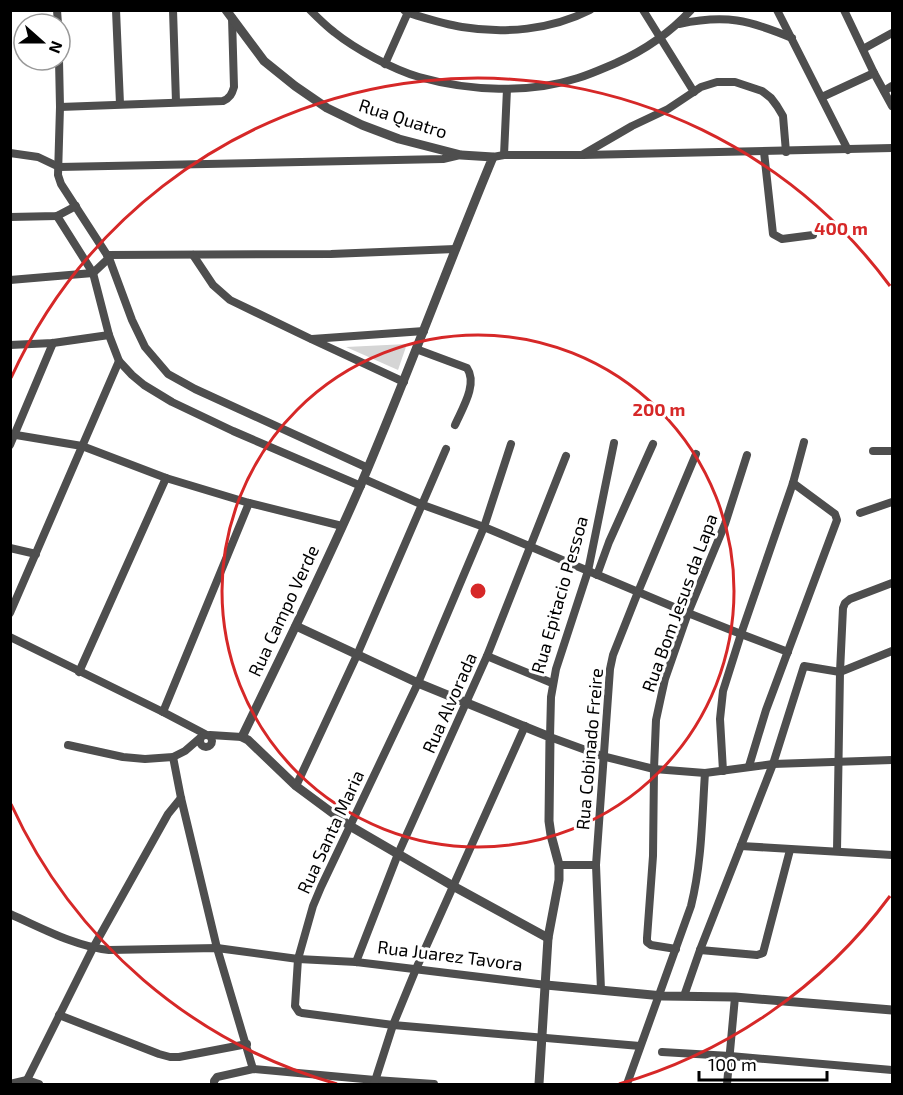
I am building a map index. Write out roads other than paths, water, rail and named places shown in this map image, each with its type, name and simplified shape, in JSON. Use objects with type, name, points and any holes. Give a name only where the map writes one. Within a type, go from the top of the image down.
[{"type":"street","points":[[116,10],[120,104]]},
{"type":"street","points":[[173,10],[176,102]]},
{"type":"street","points":[[310,10],[334,33],[385,64],[418,77],[481,88],[507,89],[543,86],[576,79],[636,54],[678,25],[691,10]]},
{"type":"street","points":[[385,64],[407,11],[460,27],[511,30],[561,22],[590,10]]},
{"type":"street","points":[[643,10],[694,92]]},
{"type":"street","points":[[777,10],[848,150]]},
{"type":"street","points":[[844,10],[892,106]]},
{"type":"street","points":[[60,107],[228,99],[232,95],[234,78],[229,14]]},
{"type":"street","name":"Rua Quatro","points":[[229,14],[264,61],[294,86],[327,108],[399,139],[461,155],[493,157],[892,148]]},
{"type":"street","points":[[678,25],[704,19],[729,19],[752,23],[792,38]]},
{"type":"street","points":[[862,49],[892,33]]},
{"type":"street","points":[[59,72],[58,175],[61,184],[108,256],[132,320],[150,354],[168,374],[195,389],[368,468]]},
{"type":"street","points":[[822,97],[874,73]]},
{"type":"street","points":[[582,155],[632,126],[668,109],[701,87],[717,82],[744,84],[762,91],[771,98],[783,116],[786,152]]},
{"type":"street","points":[[884,91],[892,86]]},
{"type":"street","points":[[504,156],[507,89]]},
{"type":"street","points":[[764,152],[773,234],[782,239],[813,235]]},
{"type":"street","points":[[10,153],[38,157],[59,167],[443,159],[461,155]]},
{"type":"street","name":"Rua Campo Verde","points":[[240,737],[296,626],[362,482],[493,157]]},
{"type":"street","points":[[10,217],[57,216],[76,206]]},
{"type":"street","points":[[57,216],[93,273],[109,335],[119,361],[144,385],[171,402],[233,431],[484,527],[688,613],[788,651]]},
{"type":"street","points":[[10,280],[93,273],[108,256],[331,254],[455,249]]},
{"type":"street","points":[[194,255],[213,285],[230,300],[404,382]]},
{"type":"street","points":[[311,339],[424,331]]},
{"type":"street","points":[[10,345],[53,343],[109,335]]},
{"type":"street","points":[[10,445],[53,343]]},
{"type":"street","points":[[416,350],[467,368],[470,373],[470,392],[455,425]]},
{"type":"street","points":[[10,613],[119,361]]},
{"type":"street","points":[[13,434],[82,446],[166,478],[249,504],[342,526]]},
{"type":"street","points":[[723,771],[720,719],[723,691],[793,483],[804,442]]},
{"type":"street","name":"Rua Epitacio Pessoa","points":[[560,864],[549,821],[552,683],[588,571],[614,443]]},
{"type":"street","name":"Rua Santa Maria","points":[[511,444],[484,527],[418,683],[317,896],[298,959],[295,1006],[299,1012],[393,1025],[640,1046]]},
{"type":"street","points":[[597,575],[609,542],[653,444]]},
{"type":"street","points":[[296,786],[357,655],[446,450]]},
{"type":"street","points":[[873,451],[892,451]]},
{"type":"street","name":"Rua Cobinado Freire","points":[[600,990],[596,865],[610,669],[613,655],[638,592],[696,454]]},
{"type":"street","name":"Rua Bom Jesus da Lapa","points":[[676,950],[651,945],[647,942],[653,856],[656,720],[665,678],[688,613],[725,524],[747,455]]},
{"type":"street","name":"Rua Alvorada","points":[[356,962],[398,854],[487,656],[566,456]]},
{"type":"street","points":[[79,672],[166,478]]},
{"type":"street","points":[[752,766],[766,710],[837,522],[836,515],[793,483]]},
{"type":"street","points":[[860,513],[892,502]]},
{"type":"street","points":[[163,712],[249,504]]},
{"type":"street","points":[[10,548],[36,554]]},
{"type":"street","points":[[837,851],[842,615],[845,603],[892,583]]},
{"type":"street","points":[[296,626],[418,683],[550,737],[602,756],[654,769],[705,773],[769,764],[892,760]]},
{"type":"street","points":[[10,637],[163,712],[205,736],[240,737],[248,740],[296,786],[350,826],[548,938]]},
{"type":"street","points":[[682,996],[741,846],[804,666],[840,672],[892,651]]},
{"type":"street","points":[[487,656],[552,683]]},
{"type":"street","points":[[374,1082],[393,1025],[416,969],[525,726]]},
{"type":"street","points":[[205,736],[201,744],[208,746]]},
{"type":"street","points":[[68,745],[123,757],[145,759],[172,757],[185,751],[205,736]]},
{"type":"street","points":[[185,751],[240,737]]},
{"type":"street","points":[[172,757],[217,948],[253,1069]]},
{"type":"street","points":[[627,1084],[676,950],[697,883],[705,773]]},
{"type":"street","points":[[27,1080],[93,948],[168,814],[181,798]]},
{"type":"street","points":[[741,846],[892,855]]},
{"type":"street","points":[[700,950],[758,955],[763,953],[790,850]]},
{"type":"street","points":[[539,1084],[548,938],[560,864],[596,865]]},
{"type":"street","name":"Rua Juarez Tavora","points":[[11,914],[80,944],[109,950],[217,948],[298,959],[356,962],[600,990],[660,995],[735,997],[892,1010]]},
{"type":"street","points":[[727,1084],[735,997]]},
{"type":"street","points":[[59,1015],[170,1057],[247,1044]]},
{"type":"street","points":[[662,1052],[892,1070]]},
{"type":"street","points":[[214,1083],[217,1077],[253,1069],[374,1082],[434,1084]]},
{"type":"street","points":[[10,1084],[27,1080],[39,1084]]}]
